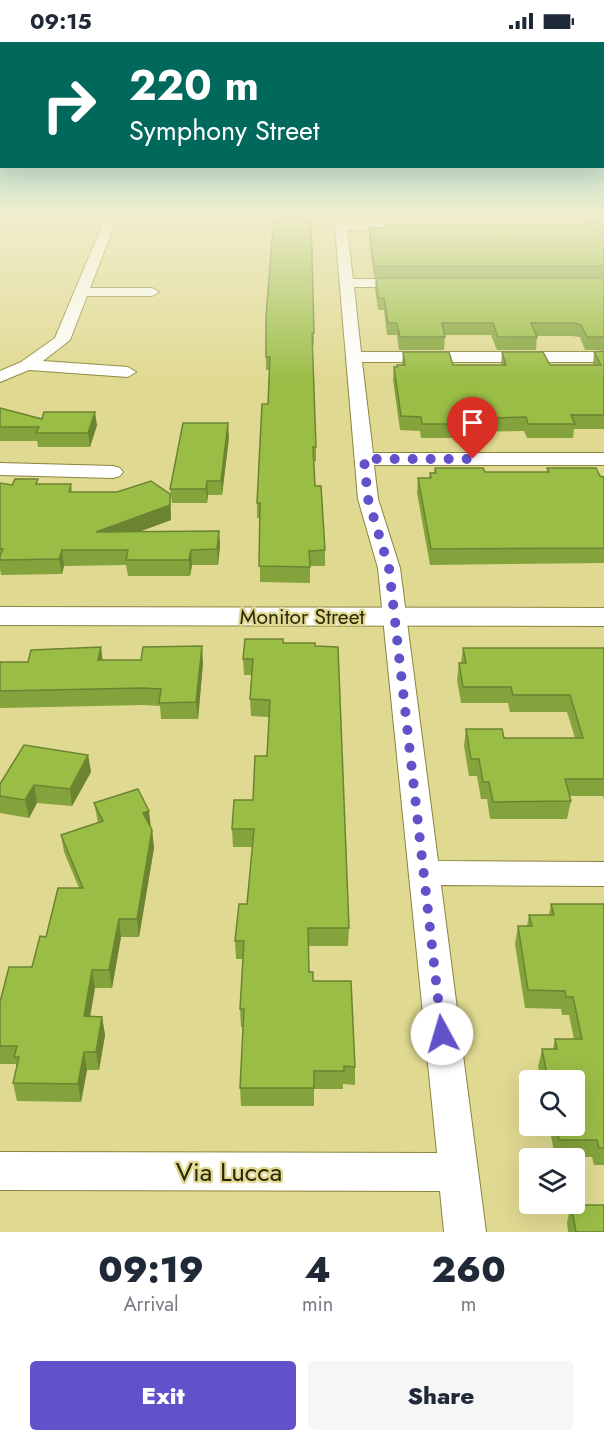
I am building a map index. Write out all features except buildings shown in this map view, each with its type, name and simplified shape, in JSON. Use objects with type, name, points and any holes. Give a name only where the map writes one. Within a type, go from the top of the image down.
[{"type":"street","points":[[0,377],[27,365],[62,340],[89,272]]},
{"type":"street","points":[[346,272],[368,499],[389,568],[395,616],[465,1232]]},
{"type":"street","points":[[347,283],[417,283]]},
{"type":"street","points":[[81,292],[152,292]]},
{"type":"street","points":[[354,357],[604,357]]},
{"type":"street","points":[[27,365],[128,372]]},
{"type":"street","points":[[364,459],[604,459]]},
{"type":"street","points":[[0,469],[113,472]]},
{"type":"street","name":"Monitor Street","points":[[0,616],[604,617]]},
{"type":"street","points":[[424,873],[604,874]]},
{"type":"street","name":"Via Lucca","points":[[0,1171],[458,1172]]},
{"type":"route","points":[[442,1034],[389,568],[368,499],[364,459],[473,459]]}]
